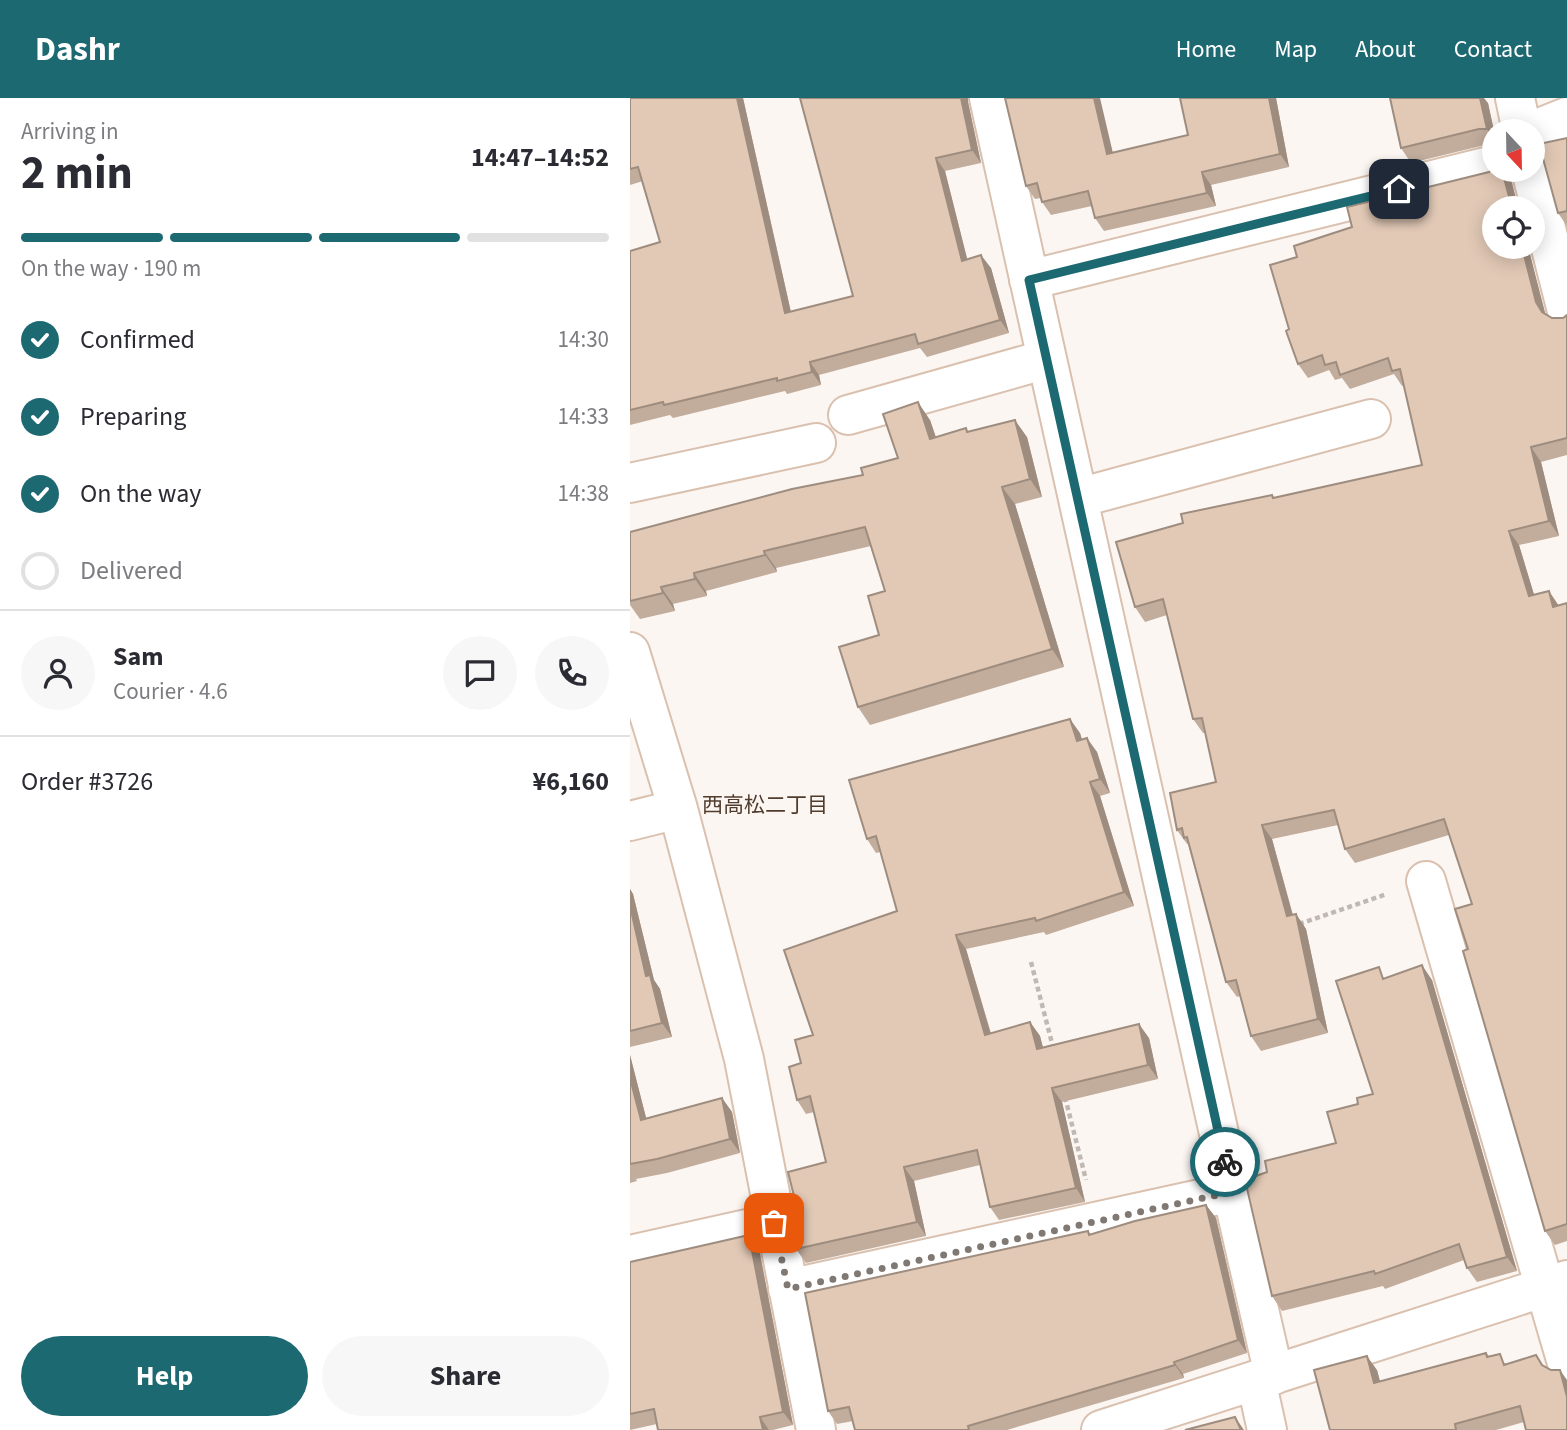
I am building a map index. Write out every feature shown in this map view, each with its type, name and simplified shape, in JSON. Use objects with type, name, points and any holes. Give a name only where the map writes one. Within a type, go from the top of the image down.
[{"type":"street","points":[[989,98],[1231,1192],[1265,1378],[1267,1430]]},
{"type":"street","points":[[1515,98],[1519,119]]},
{"type":"street","points":[[1545,126],[1567,117]]},
{"type":"street","points":[[1029,280],[1482,168]]},
{"type":"street","points":[[1534,182],[1567,311]]},
{"type":"street","points":[[848,415],[1047,359]]},
{"type":"street","points":[[1078,498],[1371,419]]},
{"type":"street","points":[[630,483],[816,443]]},
{"type":"street","points":[[630,652],[678,809],[744,1059],[816,1430]]},
{"type":"street","points":[[630,821],[678,809]]},
{"type":"street","points":[[1426,881],[1556,1283],[1567,1363]]},
{"type":"street","points":[[788,1289],[1231,1192]]},
{"type":"street","points":[[630,1255],[774,1223]]},
{"type":"street","points":[[1101,1430],[1556,1283]]},
{"type":"path","points":[[1298,924],[1426,881]]},
{"type":"path","points":[[1031,962],[1054,1053]]},
{"type":"path","points":[[1064,1092],[1097,1222]]},
{"type":"building","points":[[630,98],[737,98],[785,313],[853,296],[800,98],[961,98],[972,150],[936,158],[962,261],[981,255],[1000,320],[918,344],[915,334],[810,362],[812,372],[777,381],[777,378],[664,405],[663,402],[630,410],[630,251],[660,242],[638,167],[630,169]]},
{"type":"building","points":[[1005,98],[1094,98],[1107,154],[1188,135],[1180,98],[1269,98],[1280,154],[1202,172],[1207,193],[1095,218],[1088,191],[1042,202],[1037,183],[1026,186]]},
{"type":"building","points":[[1390,98],[1480,98],[1485,119],[1482,119],[1482,129],[1401,148]]},
{"type":"building","points":[[1567,138],[1567,211],[1558,213],[1545,166],[1545,143]]},
{"type":"building","points":[[1482,174],[1482,182],[1505,182],[1509,196],[1482,196],[1482,259],[1525,259],[1536,302],[1542,312],[1552,318],[1563,318],[1567,315],[1567,438],[1531,447],[1549,521],[1509,531],[1529,596],[1549,591],[1553,607],[1567,603],[1567,1224],[1545,1231],[1463,951],[1468,949],[1455,909],[1472,904],[1444,819],[1345,849],[1334,810],[1262,825],[1287,916],[1296,914],[1318,1019],[1251,1036],[1236,980],[1226,982],[1187,837],[1184,838],[1182,828],[1177,830],[1170,793],[1216,782],[1202,718],[1193,719],[1163,599],[1135,607],[1116,542],[1183,523],[1181,514],[1272,495],[1273,498],[1422,465],[1400,369],[1392,371],[1388,358],[1340,375],[1336,362],[1325,365],[1322,355],[1298,364],[1286,331],[1289,329],[1270,265],[1297,257],[1294,246],[1352,227],[1347,207]]},
{"type":"building","points":[[918,402],[930,439],[966,428],[967,432],[1015,420],[1030,479],[1002,487],[1052,649],[858,707],[839,647],[879,635],[868,596],[885,591],[865,527],[764,551],[765,555],[694,573],[695,579],[661,587],[663,593],[630,601],[630,532],[792,489],[863,475],[861,468],[898,458],[883,414]]},
{"type":"building","points":[[1070,719],[1077,741],[1087,738],[1100,779],[1090,782],[1124,892],[1036,921],[1035,918],[956,935],[985,1035],[1030,1022],[1037,1049],[1139,1024],[1148,1065],[1052,1088],[1076,1188],[990,1207],[977,1150],[904,1167],[917,1222],[796,1249],[789,1214],[798,1212],[788,1172],[826,1162],[810,1096],[797,1100],[789,1067],[801,1063],[795,1040],[813,1035],[784,950],[897,911],[876,836],[867,839],[849,780]]},
{"type":"building","points":[[630,906],[646,976],[650,975],[662,1023],[630,1031]]},
{"type":"building","points":[[1422,965],[1507,1257],[1467,1268],[1459,1244],[1375,1274],[1374,1271],[1272,1296],[1245,1180],[1267,1172],[1265,1161],[1336,1143],[1327,1112],[1358,1104],[1357,1098],[1373,1094],[1336,981],[1379,967],[1383,979]]},
{"type":"building","points":[[630,1078],[641,1120],[722,1098],[730,1139],[630,1164]]},
{"type":"building","points":[[1206,1205],[1238,1340],[1174,1362],[1175,1365],[968,1426],[969,1430],[855,1430],[849,1407],[828,1411],[805,1293],[1088,1231],[1089,1235],[1135,1221]]},
{"type":"building","points":[[749,1235],[783,1412],[760,1417],[763,1430],[658,1430],[654,1409],[630,1414],[630,1262]]},
{"type":"building","points":[[1486,1353],[1487,1357],[1500,1354],[1504,1365],[1536,1355],[1542,1365],[1551,1370],[1560,1370],[1567,1397],[1567,1430],[1526,1430],[1520,1406],[1455,1424],[1456,1430],[1330,1430],[1314,1370],[1367,1356],[1374,1383]]},
{"type":"building","points":[[1235,1417],[1241,1430],[1185,1430]]},
{"type":"way so far","points":[[774,1223],[788,1289],[1231,1192],[1225,1162]]},
{"type":"district","name":"西高松二丁目","points":[[765,805]]},
{"type":"route","points":[[1225,1162],[1029,280],[1399,189]]}]
